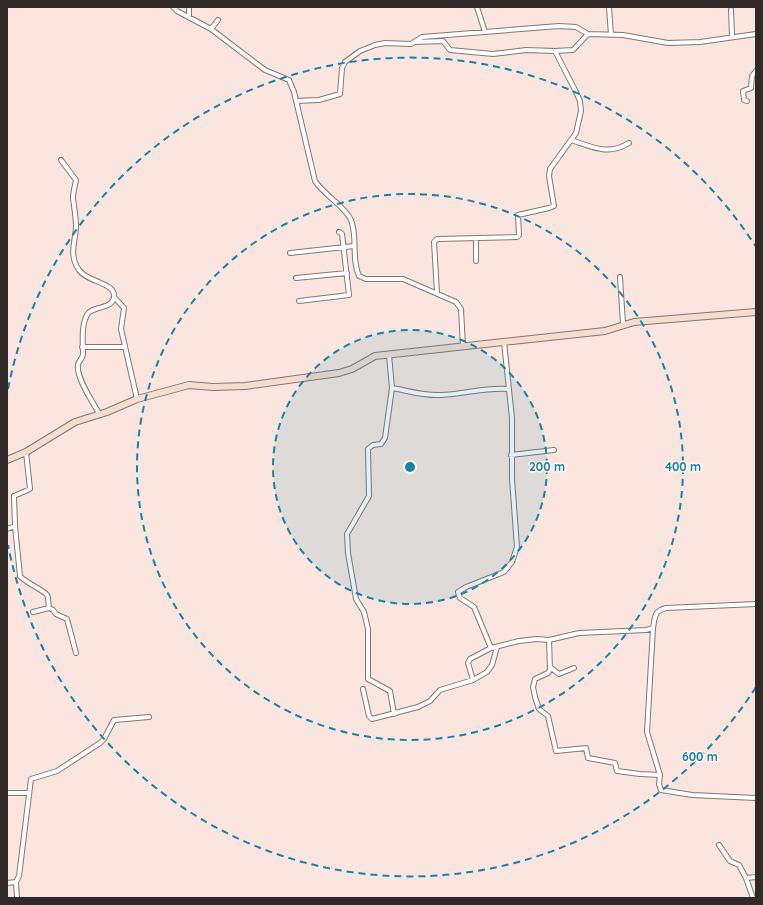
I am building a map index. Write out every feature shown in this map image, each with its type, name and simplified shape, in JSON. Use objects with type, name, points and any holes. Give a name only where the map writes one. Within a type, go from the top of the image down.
[{"type":"street","points":[[173,7],[189,18],[211,29],[265,70],[288,79],[292,84],[313,176],[321,190],[346,212],[350,220],[357,271],[361,278],[403,278],[452,299],[460,305],[463,346]]},
{"type":"street","points":[[189,7],[189,18]]},
{"type":"street","points":[[477,7],[485,32]]},
{"type":"street","points":[[609,7],[611,35]]},
{"type":"street","points":[[731,10],[732,36]]},
{"type":"street","points":[[211,29],[218,20]]},
{"type":"street","points":[[296,101],[319,100],[340,94],[342,68],[345,62],[360,51],[375,45],[411,44],[422,37],[567,26],[576,27],[588,34],[623,35],[678,43],[700,42],[732,36],[756,34]]},
{"type":"street","points":[[415,42],[443,41],[450,50],[493,54],[526,50],[573,50],[588,34]]},
{"type":"street","points":[[438,294],[435,240],[516,237],[519,235],[518,215],[553,207],[555,204],[549,172],[576,133],[579,122],[580,101],[555,51]]},
{"type":"street","points":[[747,101],[744,99],[743,91],[751,88],[752,76],[756,71]]},
{"type":"street","points":[[571,140],[603,150],[620,148],[629,143]]},
{"type":"street","points":[[61,160],[76,180],[73,197],[76,228],[72,244],[78,269],[88,278],[110,287],[114,291],[115,298],[124,308],[121,329],[137,399]]},
{"type":"street","points":[[298,301],[348,296],[344,246],[342,234],[339,232]]},
{"type":"street","points":[[476,238],[476,261]]},
{"type":"street","points":[[290,253],[354,246]]},
{"type":"street","points":[[296,278],[347,273]]},
{"type":"street","points":[[620,277],[623,324]]},
{"type":"street","points":[[100,415],[90,399],[78,371],[78,363],[83,354],[82,347],[86,316],[94,309],[110,304],[115,298]]},
{"type":"street","points":[[7,460],[26,452],[75,422],[100,415],[137,399],[189,385],[213,387],[245,386],[314,375],[339,373],[357,366],[373,357],[605,331],[623,324],[634,322],[756,312]]},
{"type":"street","points":[[492,648],[474,607],[463,600],[458,592],[466,587],[504,572],[516,554],[517,540],[513,503],[511,455],[512,418],[504,342]]},
{"type":"street","points":[[82,347],[125,347]]},
{"type":"street","points":[[389,355],[392,388],[384,441],[368,449],[369,496],[348,534],[348,553],[356,599],[364,612],[368,629],[368,679],[390,691],[394,714]]},
{"type":"street","points":[[392,388],[413,393],[433,395],[483,389],[509,389]]},
{"type":"street","points":[[511,455],[554,450]]},
{"type":"street","points":[[26,452],[31,486],[29,491],[14,496],[15,526],[20,576],[33,587],[45,593],[49,608],[56,614],[67,619],[76,653]]},
{"type":"street","points":[[7,529],[15,526]]},
{"type":"street","points":[[756,604],[659,610],[655,613],[647,732],[660,775],[659,784],[661,790],[692,794],[756,798]]},
{"type":"street","points":[[33,612],[49,608]]},
{"type":"street","points":[[473,680],[468,663],[470,659],[492,648],[526,640],[549,640],[585,633],[632,632],[653,628]]},
{"type":"street","points":[[549,640],[550,667],[548,673],[535,679],[533,687],[539,709],[548,716],[556,751],[586,748],[588,758],[615,763],[617,771],[660,775]]},
{"type":"street","points":[[363,689],[370,718],[394,714],[425,703],[440,690],[473,680],[490,670],[498,647]]},
{"type":"street","points":[[550,667],[559,674],[574,668]]},
{"type":"street","points":[[17,898],[16,882],[19,876],[25,839],[29,793],[32,779],[56,771],[100,743],[114,720],[149,717]]},
{"type":"street","points":[[7,793],[29,793]]},
{"type":"street","points":[[719,845],[730,861],[738,865],[746,878],[753,898]]},
{"type":"street","points":[[746,878],[756,877]]},
{"type":"street","points":[[7,883],[16,882]]}]
